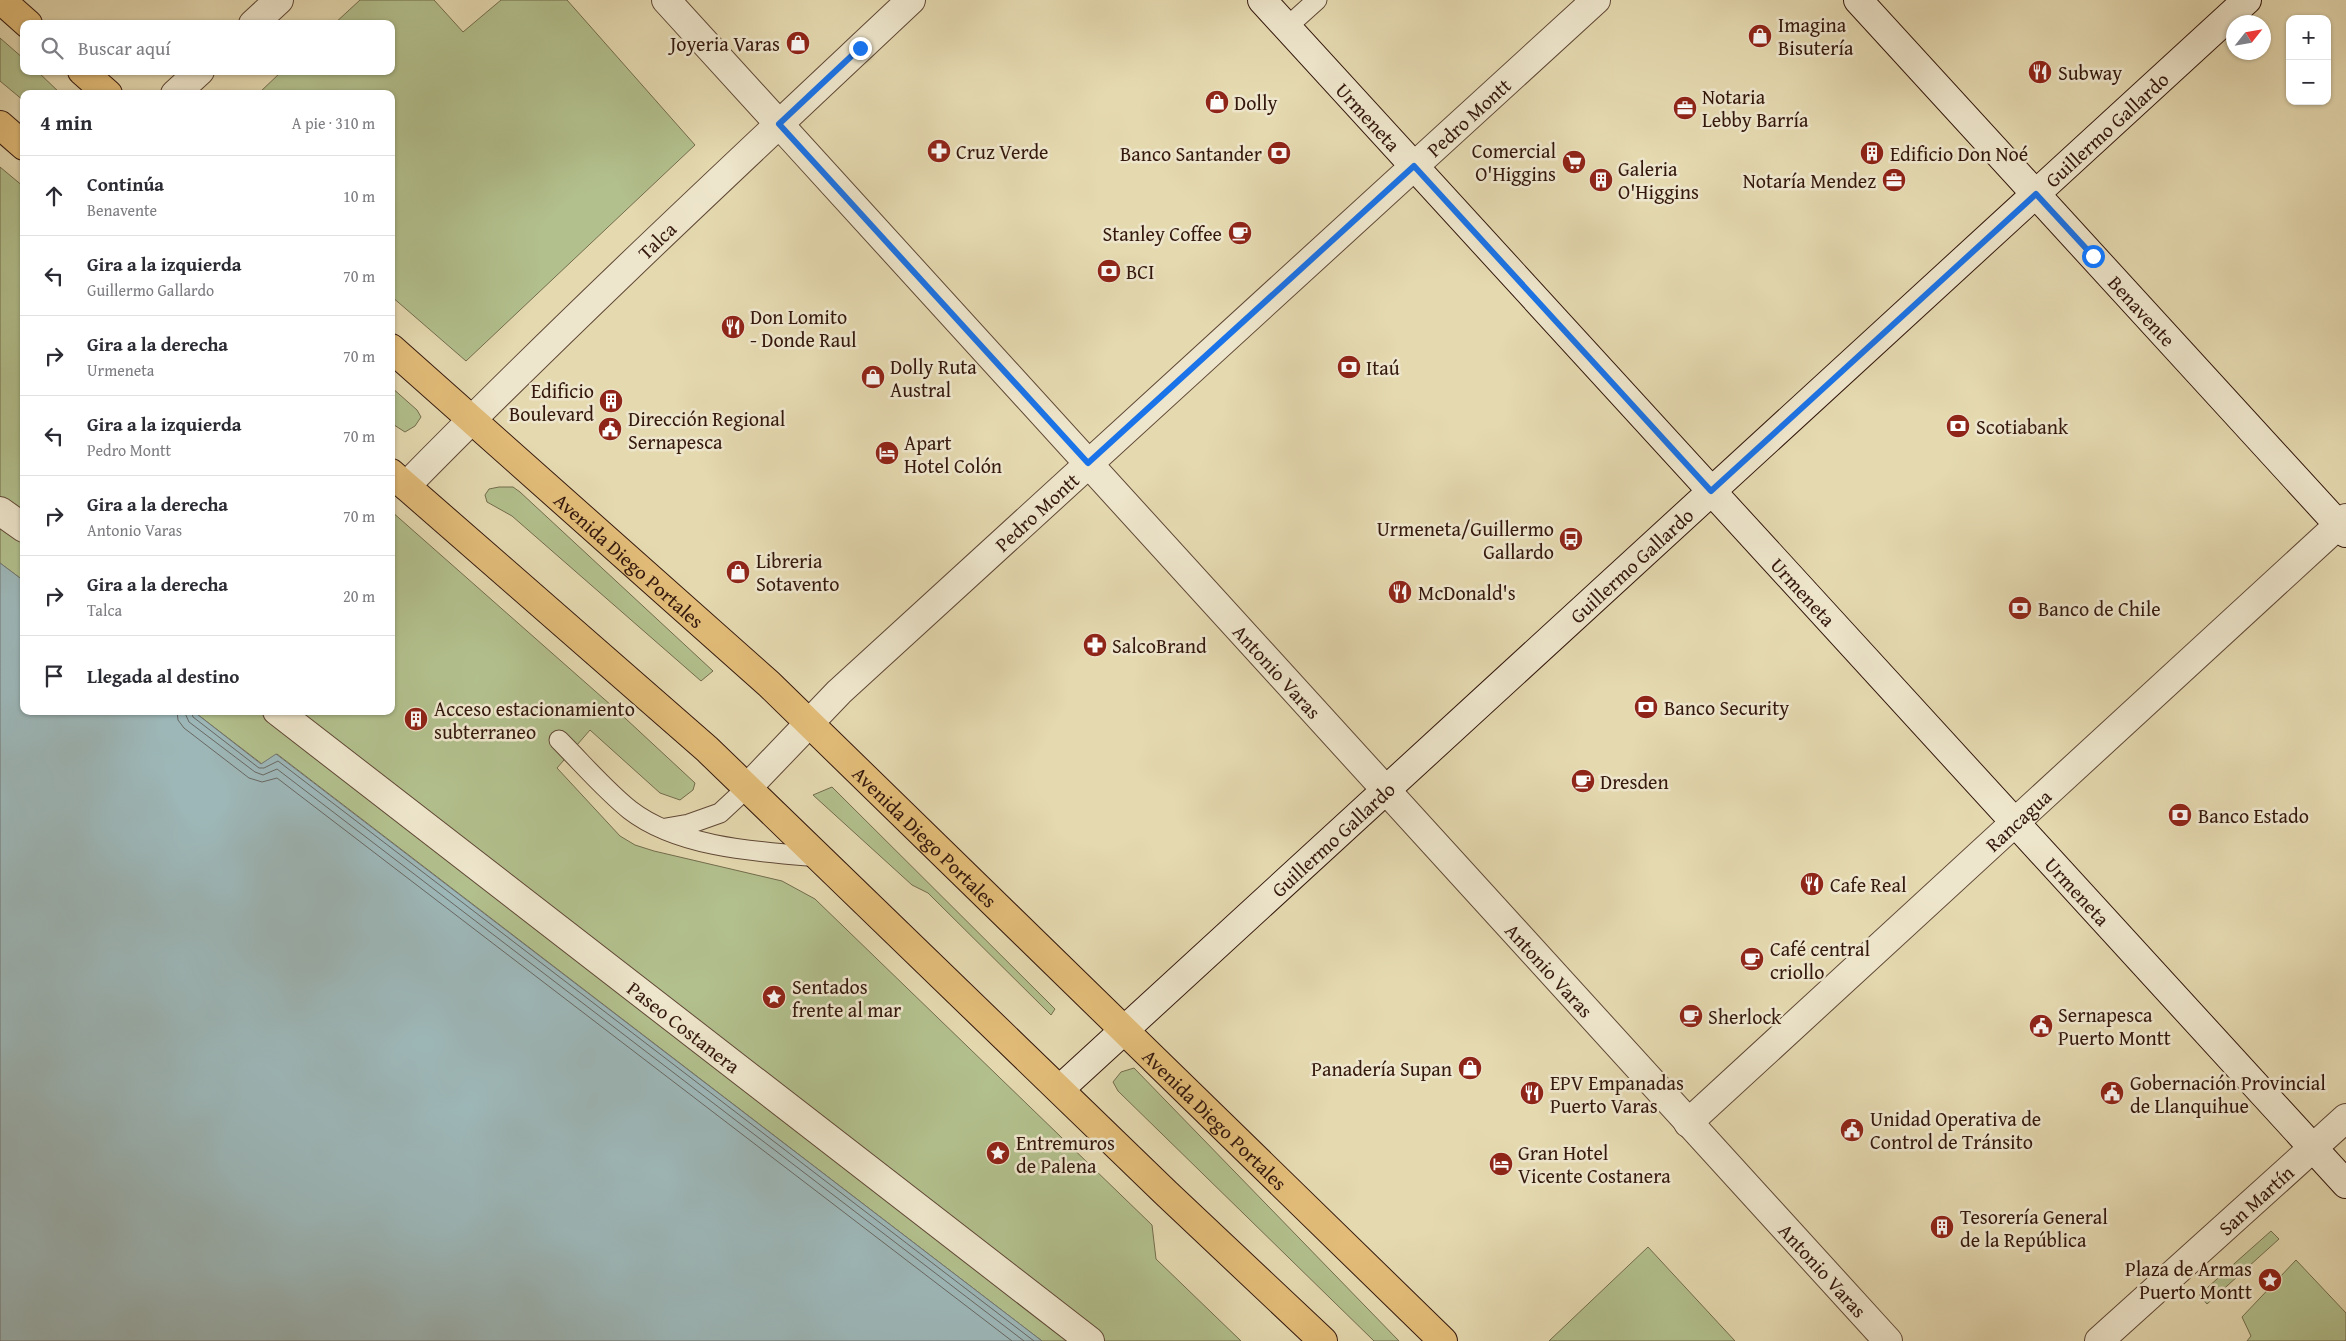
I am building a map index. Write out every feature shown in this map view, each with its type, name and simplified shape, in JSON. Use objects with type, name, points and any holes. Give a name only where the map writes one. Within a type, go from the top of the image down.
[{"type":"highway","points":[[1,0],[24,20]]},
{"type":"highway","points":[[87,75],[103,90]]},
{"type":"highway","points":[[0,125],[20,142]]},
{"type":"highway","name":"Avenida Diego Portales","points":[[395,352],[769,684],[1443,1341]]},
{"type":"highway","points":[[399,479],[748,787],[1323,1341]]},
{"type":"street","points":[[257,20],[279,0]]},
{"type":"street","name":"Antonio Varas","points":[[666,0],[1888,1341]]},
{"type":"street","name":"Talca","points":[[399,479],[471,420],[779,124],[912,0]]},
{"type":"street","name":"Urmeneta","points":[[1262,0],[2346,1184]]},
{"type":"street","name":"Pedro Montt","points":[[748,787],[839,692],[1596,0]]},
{"type":"street","name":"Benavente","points":[[1858,0],[2343,526]]},
{"type":"street","name":"Guillermo Gallardo","points":[[1060,1089],[2247,0]]},
{"type":"street","points":[[179,90],[196,75]]},
{"type":"street","points":[[0,511],[20,525]]},
{"type":"street","name":"Rancagua","points":[[1688,1123],[2015,822],[2343,526]]},
{"type":"street","name":"Paseo Costanera","points":[[282,715],[1090,1341]]},
{"type":"street","name":"San Martín","points":[[2099,1341],[2346,1118]]},
{"type":"lane","points":[[1287,27],[1317,0]]},
{"type":"lane","points":[[559,740],[630,810],[662,828],[712,844],[739,849],[820,857]]},
{"type":"lane","points":[[662,828],[690,824],[720,813],[748,787]]},
{"type":"green space","points":[[360,0],[434,0],[463,32],[501,0],[567,0],[695,145],[466,361],[395,299],[395,90],[262,90],[278,75],[395,75],[395,20],[338,20]]},
{"type":"green space","points":[[0,38],[20,56],[20,75],[41,75],[57,90],[20,90],[20,98],[0,81]]},
{"type":"green space","points":[[0,167],[20,184],[20,578],[0,563]]},
{"type":"green space","points":[[395,391],[417,410],[421,417],[415,426],[405,432],[395,426]]},
{"type":"green space","points":[[513,487],[520,492],[713,671],[701,681],[512,516],[487,502],[485,495],[489,489]]},
{"type":"green space","points":[[395,515],[612,706],[695,783],[693,790],[680,800],[660,793],[590,730],[557,768],[620,836],[635,845],[654,851],[782,881],[815,899],[1152,1225],[1156,1259],[1241,1341],[1042,1341],[277,754],[262,764],[198,715],[395,715]]},
{"type":"green space","points":[[832,787],[1055,1009],[1051,1015],[928,893],[912,885],[813,795]]},
{"type":"green space","points":[[1134,1068],[1399,1341],[1374,1341],[1118,1091],[1113,1082],[1121,1072]]},
{"type":"green space","points":[[2271,1231],[2279,1239],[2207,1304],[2199,1295]]},
{"type":"green space","points":[[1648,1247],[1735,1341],[1549,1341]]},
{"type":"green space","points":[[2296,1260],[2346,1313],[2345,1341],[2247,1341],[2251,1336],[2242,1317]]},
{"type":"water","points":[[0,563],[20,578],[20,715],[198,715],[261,764],[276,754],[1042,1341],[0,1341]]},
{"type":"place","name":"Imagina Bisutería","points":[[1760,36]]},
{"type":"place","name":"Joyeria Varas","points":[[798,43]]},
{"type":"place","name":"Subway","points":[[2040,72]]},
{"type":"place","name":"Dolly","points":[[1217,102]]},
{"type":"place","name":"Notaria Lebby Barría","points":[[1685,108]]},
{"type":"place","name":"Cruz Verde","points":[[939,151]]},
{"type":"place","name":"Banco Santander","points":[[1279,153]]},
{"type":"place","name":"Edificio Don Noé","points":[[1872,153]]},
{"type":"place","name":"Comercial O'Higgins","points":[[1574,162]]},
{"type":"place","name":"Galeria O'Higgins","points":[[1601,180]]},
{"type":"place","name":"Notaría Mendez","points":[[1894,180]]},
{"type":"place","name":"Stanley Coffee","points":[[1240,233]]},
{"type":"place","name":"BCI","points":[[1109,271]]},
{"type":"place","name":"Don Lomito - Donde Raul","points":[[733,327]]},
{"type":"place","name":"Itaú","points":[[1349,367]]},
{"type":"place","name":"Dolly Ruta Austral","points":[[873,377]]},
{"type":"place","name":"Edificio Boulevard","points":[[611,401]]},
{"type":"place","name":"Scotiabank","points":[[1958,426]]},
{"type":"place","name":"Dirección Regional Sernapesca","points":[[610,429]]},
{"type":"place","name":"Apart Hotel Colón","points":[[887,453]]},
{"type":"place","name":"Urmeneta/Guillermo Gallardo","points":[[1571,539]]},
{"type":"place","name":"Libreria Sotavento","points":[[738,572]]},
{"type":"place","name":"McDonald's","points":[[1400,592]]},
{"type":"place","name":"Banco de Chile","points":[[2020,608]]},
{"type":"place","name":"SalcoBrand","points":[[1095,645]]},
{"type":"place","name":"Banco Security","points":[[1646,707]]},
{"type":"place","name":"Acceso estacionamiento subterraneo","points":[[416,719]]},
{"type":"place","name":"Dresden","points":[[1583,781]]},
{"type":"place","name":"Banco Estado","points":[[2180,815]]},
{"type":"place","name":"Cafe Real","points":[[1812,884]]},
{"type":"place","name":"Café central criollo","points":[[1752,959]]},
{"type":"place","name":"Sentados frente al mar","points":[[774,997]]},
{"type":"place","name":"Sherlock","points":[[1691,1016]]},
{"type":"place","name":"Sernapesca Puerto Montt","points":[[2041,1026]]},
{"type":"place","name":"Panadería Supan","points":[[1470,1068]]},
{"type":"place","name":"EPV Empanadas Puerto Varas","points":[[1532,1093]]},
{"type":"place","name":"Gobernación Provincial de Llanquihue","points":[[2112,1093]]},
{"type":"place","name":"Unidad Operativa de Control de Tránsito","points":[[1852,1130]]},
{"type":"place","name":"Entremuros de Palena","points":[[998,1153]]},
{"type":"place","name":"Gran Hotel Vicente Costanera","points":[[1501,1164]]},
{"type":"place","name":"Tesorería General de la República","points":[[1942,1227]]},
{"type":"place","name":"Plaza de Armas Puerto Montt","points":[[2270,1280]]},
{"type":"route","points":[[860,48],[779,124],[1088,463],[1414,166],[1711,491],[2036,194],[2093,256]]}]
